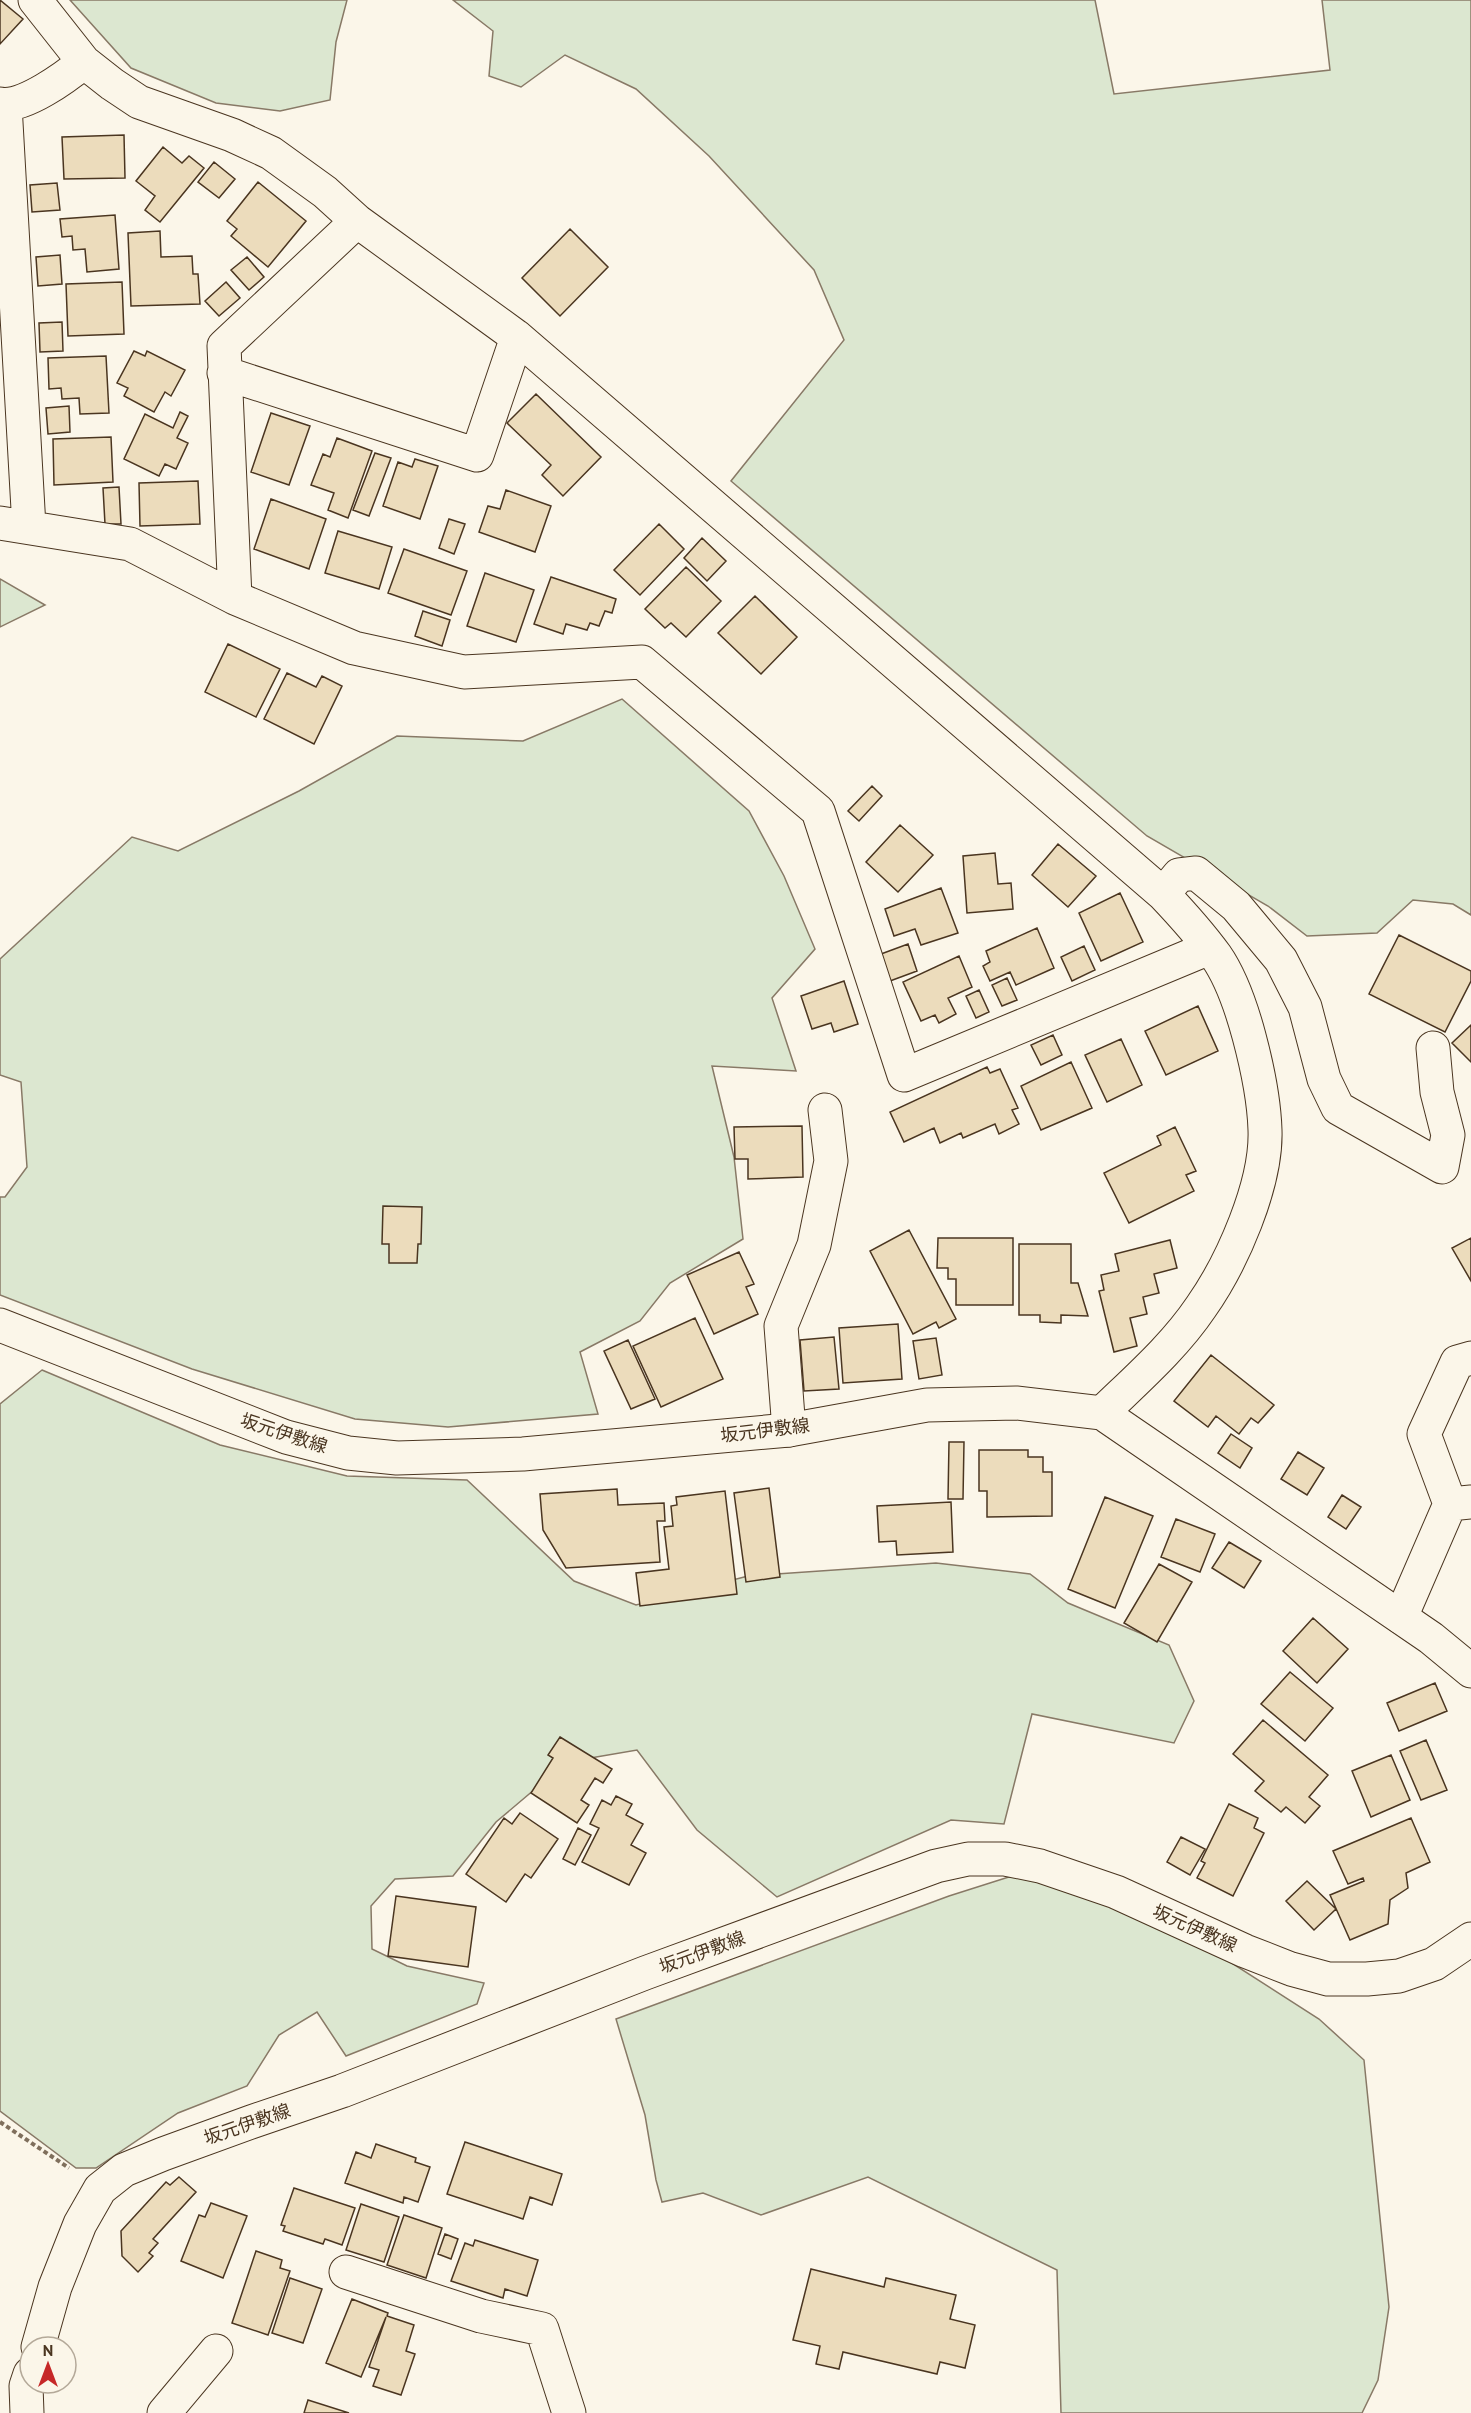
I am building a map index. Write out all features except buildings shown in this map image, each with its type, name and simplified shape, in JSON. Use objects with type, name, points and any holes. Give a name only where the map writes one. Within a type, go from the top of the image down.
[{"type":"street","points":[[35,0],[84,62],[139,102],[232,135],[271,153],[325,192],[357,221],[518,337],[1163,894],[1190,923],[1217,958],[1236,998],[1258,1067],[1265,1131],[1259,1181],[1239,1240],[1203,1305],[1175,1342],[1102,1413]]},
{"type":"street","points":[[84,62],[63,80],[37,93],[3,104],[14,525],[130,544],[235,598],[354,648],[464,672],[642,662],[818,811],[904,1076],[1209,948]]},
{"type":"street","points":[[235,598],[224,346],[357,221]]},
{"type":"street","points":[[224,374],[477,454],[518,337]]},
{"type":"street","points":[[1163,894],[1179,875],[1196,873],[1236,906],[1281,960],[1305,1007],[1324,1079],[1338,1108],[1442,1167],[1448,1135],[1437,1092],[1432,1048]]},
{"type":"street","points":[[789,1430],[781,1326],[814,1245],[831,1161],[825,1110]]},
{"type":"street","name":"坂元伊敷線","points":[[0,1325],[286,1437],[348,1453],[397,1458],[523,1454],[789,1430],[927,1405],[1016,1403],[1102,1413],[1401,1617],[1471,1671]]},
{"type":"street","points":[[1401,1617],[1461,1503],[1424,1434],[1457,1362],[1471,1358]]},
{"type":"street","name":"坂元伊敷線","points":[[41,2335],[55,2287],[80,2224],[100,2189],[124,2170],[342,2091],[645,1973],[936,1866],[968,1859],[1005,1859],[1040,1866],[1116,1892],[1245,1951],[1291,1969],[1328,1979],[1399,1976],[1434,1964],[1471,1939]]},
{"type":"street","points":[[346,2272],[481,2316],[542,2329],[569,2413]]},
{"type":"street","points":[[164,2413],[216,2351]]},
{"type":"street","points":[[26,2395],[27,2413]]},
{"type":"path","points":[[0,2122],[100,2189]]},
{"type":"green space","points":[[70,0],[347,0],[336,42],[330,100],[280,111],[216,103],[131,68]]},
{"type":"green space","points":[[453,0],[1095,0],[1114,94],[1330,70],[1322,0],[1471,0],[1471,915],[1453,904],[1413,900],[1377,933],[1307,936],[1268,906],[1147,836],[731,481],[844,340],[814,270],[709,156],[636,89],[565,55],[521,87],[489,76],[493,31]]},
{"type":"green space","points":[[0,579],[45,605],[0,627]]},
{"type":"green space","points":[[622,699],[749,811],[784,876],[815,949],[772,998],[796,1071],[712,1066],[734,1157],[743,1239],[670,1283],[640,1321],[580,1352],[598,1414],[448,1427],[355,1419],[192,1369],[0,1295],[0,1197],[5,1197],[27,1167],[21,1082],[0,1075],[0,959],[132,837],[178,851],[299,791],[397,736],[523,741]]},
{"type":"green space","points":[[42,1370],[220,1445],[347,1476],[467,1480],[574,1581],[636,1605],[748,1576],[936,1563],[1030,1574],[1068,1603],[1169,1645],[1194,1701],[1174,1743],[1032,1714],[1004,1824],[951,1820],[777,1897],[697,1830],[637,1750],[567,1762],[496,1822],[453,1876],[395,1879],[371,1906],[372,1949],[407,1966],[484,1983],[477,2004],[346,2056],[317,2012],[279,2035],[247,2086],[178,2113],[96,2168],[76,2168],[0,2111],[0,1404]]},
{"type":"green space","points":[[1015,1875],[1086,1877],[1177,1928],[1319,2019],[1364,2060],[1389,2307],[1378,2380],[1362,2413],[1061,2413],[1057,2270],[868,2177],[761,2215],[703,2193],[662,2202],[645,2115],[616,2019],[949,1896]]}]
